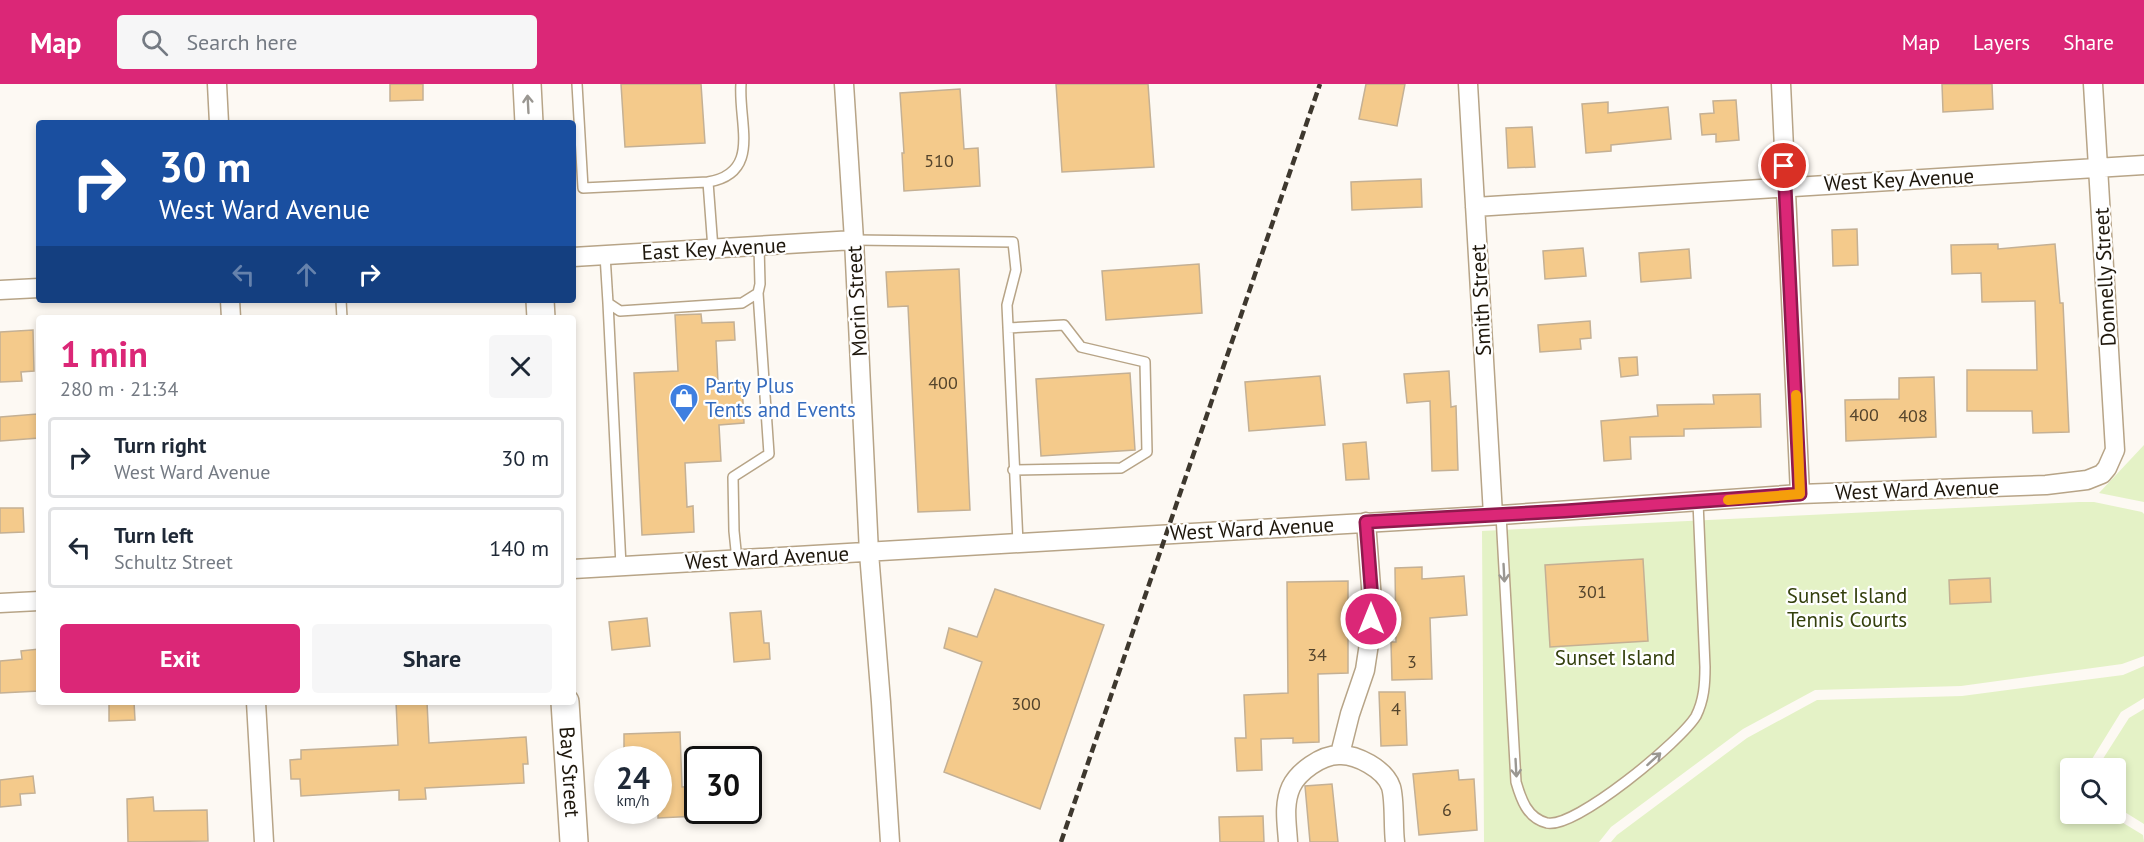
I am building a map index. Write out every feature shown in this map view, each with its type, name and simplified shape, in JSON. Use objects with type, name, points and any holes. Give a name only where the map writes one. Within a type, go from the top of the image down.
[{"type":"main road","points":[[527,84],[529,120]]},
{"type":"main road","name":"Bay Street","points":[[565,705],[574,842]]},
{"type":"street","points":[[217,84],[219,120]]},
{"type":"street","name":"Morin Street","points":[[844,84],[869,553],[890,842]]},
{"type":"street","name":"Smith Street","points":[[1468,84],[1497,515]]},
{"type":"street","points":[[1781,84],[1800,494]]},
{"type":"street","name":"Donnelly Street","points":[[2093,84],[2115,450],[2107,468]]},
{"type":"street","name":"West Key Avenue","points":[[1475,207],[2144,165]]},
{"type":"street","name":"East Key Avenue","points":[[576,257],[854,240]]},
{"type":"street","points":[[0,290],[36,288]]},
{"type":"street","name":"West Ward Avenue","points":[[576,569],[1497,515],[1800,494],[2046,485],[2087,480],[2102,474],[2107,468]]},
{"type":"street","points":[[1340,754],[1350,714],[1365,670],[1370,637],[1372,600],[1366,522]]},
{"type":"street","points":[[0,603],[36,601]]},
{"type":"street","points":[[256,705],[264,842]]},
{"type":"street","points":[[1288,842],[1286,812],[1292,786],[1302,772],[1315,762],[1340,754],[1372,765],[1383,772],[1390,787],[1395,842]]},
{"type":"lane","points":[[578,84],[583,188],[708,182],[722,180],[731,175],[741,160],[743,140],[741,84]]},
{"type":"lane","points":[[708,182],[713,249]]},
{"type":"lane","points":[[854,240],[1013,242],[1016,270],[1007,304],[1018,543]]},
{"type":"lane","points":[[737,560],[733,477],[770,454],[758,293],[760,284],[759,246]]},
{"type":"lane","points":[[605,255],[621,566]]},
{"type":"lane","points":[[608,303],[620,311],[742,303],[758,293]]},
{"type":"lane","points":[[1008,328],[1064,325],[1081,348],[1145,362],[1147,452],[1120,468],[1013,470]]},
{"type":"lane","points":[[1497,515],[1516,782],[1522,803],[1533,815],[1547,823],[1560,823],[1578,815],[1645,767],[1678,738],[1697,713],[1705,686],[1698,502]]},
{"type":"green space","points":[[2144,445],[2144,502],[2099,493]]},
{"type":"green space","name":"Sunset Island","points":[[2094,502],[2144,514],[2144,656],[2122,664],[1961,686],[1815,690],[1743,729],[1611,827],[1599,842],[1484,842],[1482,531]]},
{"type":"green space","points":[[2144,666],[2144,698],[2121,712],[2093,758],[2060,758],[2060,824],[2125,824],[2143,835],[2144,842],[1611,842],[1617,835],[1747,738],[1817,700],[1962,696],[2123,675]]},
{"type":"green space","points":[[2144,709],[2144,824],[2126,813],[2126,758],[2103,758],[2129,718]]},
{"type":"building","points":[[390,84],[423,84],[423,100],[390,101]]},
{"type":"building","points":[[621,84],[701,84],[705,143],[625,147]]},
{"type":"building","points":[[1056,84],[1148,84],[1154,167],[1062,172]]},
{"type":"building","points":[[1366,84],[1405,84],[1397,126],[1359,119]]},
{"type":"building","points":[[1942,84],[1992,84],[1993,109],[1943,112]]},
{"type":"building","points":[[960,89],[964,149],[978,148],[980,186],[904,191],[900,93]]},
{"type":"building","points":[[1736,100],[1739,140],[1716,142],[1716,134],[1702,135],[1700,114],[1714,113],[1713,101]]},
{"type":"building","points":[[1608,102],[1608,113],[1668,107],[1671,139],[1611,145],[1611,151],[1586,153],[1582,104]]},
{"type":"building","points":[[1532,127],[1535,167],[1508,168],[1506,128]]},
{"type":"building","points":[[1421,179],[1422,207],[1352,210],[1351,182]]},
{"type":"building","points":[[1857,229],[1858,265],[1833,266],[1832,230]]},
{"type":"building","points":[[1998,244],[1998,249],[2055,244],[2060,303],[2063,303],[2069,432],[2033,433],[2032,411],[1967,411],[1967,370],[2037,370],[2035,301],[1982,302],[1981,273],[1952,274],[1951,245]]},
{"type":"building","points":[[1583,248],[1586,276],[1545,279],[1543,251]]},
{"type":"building","points":[[1689,249],[1691,278],[1641,282],[1639,253]]},
{"type":"building","points":[[1199,264],[1202,313],[1106,320],[1102,271]]},
{"type":"building","points":[[959,269],[970,510],[918,512],[908,306],[888,307],[886,272]]},
{"type":"building","name":"Party Plus Tents and Events","points":[[701,314],[702,323],[734,322],[735,340],[716,341],[718,382],[742,381],[744,423],[719,425],[721,461],[685,463],[687,507],[693,506],[694,532],[642,535],[634,373],[678,371],[675,315]]},
{"type":"building","points":[[1590,321],[1591,338],[1580,339],[1581,349],[1540,352],[1538,325]]},
{"type":"building","points":[[33,330],[34,371],[21,372],[22,381],[0,382],[0,332]]},
{"type":"building","points":[[1637,357],[1638,375],[1621,377],[1619,358]]},
{"type":"building","points":[[1449,371],[1451,407],[1456,406],[1458,470],[1432,471],[1430,401],[1407,403],[1404,374]]},
{"type":"building","points":[[1130,373],[1135,450],[1041,456],[1036,379]]},
{"type":"building","points":[[1320,376],[1325,425],[1249,431],[1245,382]]},
{"type":"building","points":[[1934,377],[1936,437],[1846,441],[1845,400],[1899,399],[1899,378]]},
{"type":"building","points":[[1760,394],[1761,427],[1684,429],[1684,436],[1630,437],[1631,459],[1604,461],[1601,421],[1658,416],[1657,405],[1714,404],[1713,395]]},
{"type":"building","points":[[36,414],[36,438],[0,441],[0,417]]},
{"type":"building","points":[[1366,442],[1369,479],[1346,480],[1343,444]]},
{"type":"building","points":[[0,508],[23,508],[24,532],[0,533]]},
{"type":"building","points":[[1643,559],[1648,641],[1550,647],[1545,565]]},
{"type":"building","points":[[1422,567],[1422,579],[1464,576],[1467,615],[1430,618],[1432,679],[1392,680],[1391,642],[1396,642],[1395,568]]},
{"type":"building","points":[[1990,578],[1991,602],[1950,604],[1949,580]]},
{"type":"building","points":[[1348,581],[1348,673],[1318,674],[1319,742],[1293,743],[1293,738],[1261,739],[1262,770],[1237,771],[1235,738],[1246,738],[1244,695],[1288,693],[1287,582]]},
{"type":"building","points":[[995,589],[1104,625],[1040,809],[944,772],[982,662],[944,648],[949,628],[977,637]]},
{"type":"building","points":[[761,611],[764,643],[769,643],[770,659],[734,662],[730,613]]},
{"type":"building","points":[[647,618],[650,646],[612,650],[609,622]]},
{"type":"building","points":[[36,649],[36,691],[0,693],[0,661],[22,659],[21,651]]},
{"type":"building","points":[[1379,692],[1405,692],[1407,745],[1381,746]]},
{"type":"building","points":[[109,705],[134,705],[135,720],[109,721]]},
{"type":"building","points":[[396,705],[427,705],[429,743],[526,737],[528,764],[523,764],[524,783],[425,788],[426,799],[399,800],[399,790],[301,796],[300,779],[291,779],[290,760],[301,759],[301,750],[398,745]]},
{"type":"building","points":[[680,732],[684,817],[672,817],[672,746],[624,746],[624,734]]},
{"type":"building","points":[[1458,770],[1459,780],[1474,779],[1477,830],[1419,835],[1413,774]]},
{"type":"building","points":[[33,776],[35,793],[20,794],[21,805],[0,807],[0,780]]},
{"type":"building","points":[[1332,784],[1338,842],[1310,842],[1305,786]]},
{"type":"building","points":[[153,797],[154,811],[207,810],[208,841],[128,842],[127,799]]},
{"type":"building","points":[[1263,816],[1264,842],[1220,842],[1219,817]]},
{"type":"railway","points":[[1061,842],[1320,84]]},
{"type":"slow traffic","points":[[1728,500],[1800,494],[1796,395]]},
{"type":"place","name":"Party Plus Tents and Events","points":[[684,424]]},
{"type":"route","points":[[1371,619],[1372,600],[1366,522],[1565,511],[1800,494],[1784,166]]},
{"type":"park label","name":"Sunset Island Tennis Courts","points":[[1847,608]]}]
